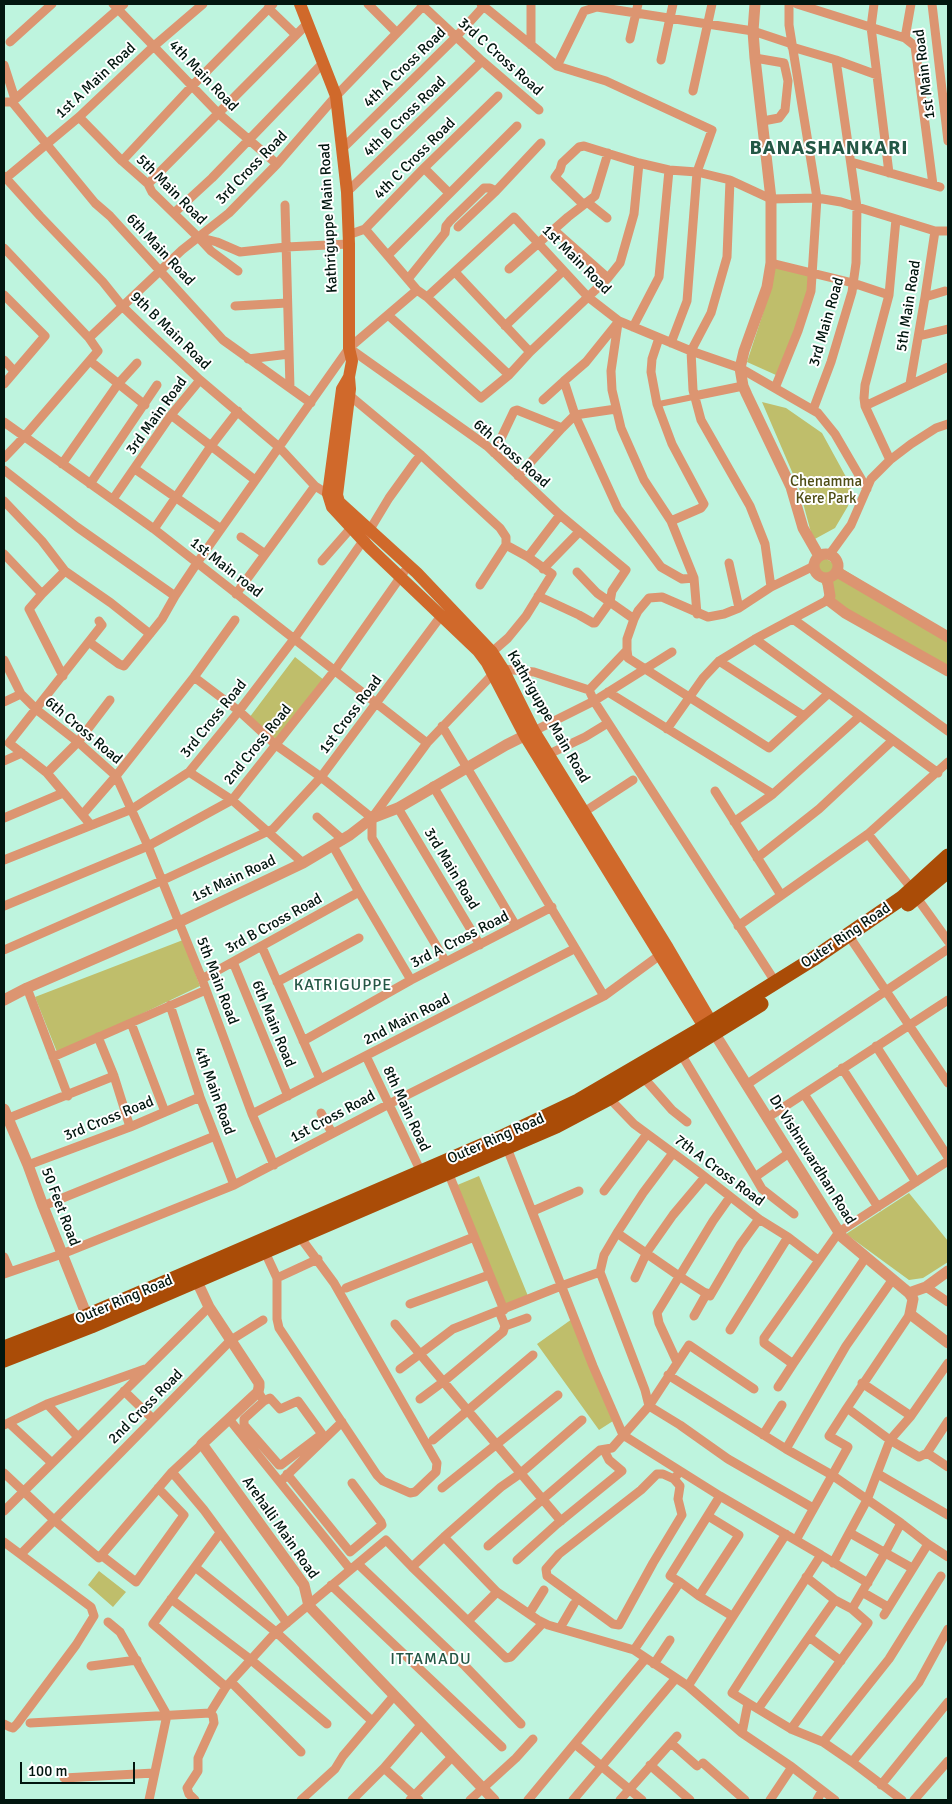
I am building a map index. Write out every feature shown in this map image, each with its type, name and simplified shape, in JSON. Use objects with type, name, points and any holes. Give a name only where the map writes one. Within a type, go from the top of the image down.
[{"type":"highway","name":"Outer Ring Road","points":[[4,1348],[194,1276],[265,1252],[556,1126],[609,1098],[681,1054],[776,983],[902,898],[914,893],[948,856]]},
{"type":"highway","name":"Outer Ring Road","points":[[4,1360],[91,1326],[194,1276],[500,1138],[712,1031],[853,942],[914,893],[948,871]]},
{"type":"main road","name":"Kathriguppe Main Road","points":[[300,4],[336,96],[347,192],[349,348],[352,361],[337,495],[340,502],[366,535],[401,576],[498,672]]},
{"type":"main road","name":"Kathriguppe Main Road","points":[[349,377],[342,389],[328,494],[332,507],[351,528],[366,535],[409,566],[472,629],[492,652],[498,672],[530,734],[660,955],[712,1031]]},
{"type":"main road","name":"Kathriguppe Main Road","points":[[530,734],[549,754],[668,948],[712,1031]]},
{"type":"street","points":[[10,42],[52,4]]},
{"type":"street","name":"1st A Main Road","points":[[5,177],[79,117],[154,46],[203,4]]},
{"type":"street","points":[[368,4],[397,33]]},
{"type":"street","points":[[531,4],[532,45]]},
{"type":"street","points":[[630,39],[638,4]]},
{"type":"street","points":[[661,60],[673,4]]},
{"type":"street","points":[[693,91],[712,4]]},
{"type":"street","points":[[755,4],[753,31],[770,199],[771,262],[769,279],[740,368],[743,386],[791,487],[803,528],[821,559]]},
{"type":"street","points":[[775,388],[798,331],[810,291],[813,273],[817,198],[789,25],[790,4]]},
{"type":"street","points":[[797,4],[905,38],[915,46],[937,186],[851,162]]},
{"type":"street","points":[[824,13],[826,4]]},
{"type":"street","points":[[874,4],[871,27],[889,173]]},
{"type":"street","points":[[905,38],[911,4]]},
{"type":"street","name":"1st Main Road","points":[[932,4],[948,141]]},
{"type":"street","name":"3rd Cross Road","points":[[89,338],[162,272],[198,236],[229,214],[422,5]]},
{"type":"street","name":"3rd C Cross Road","points":[[422,5],[482,61],[539,110]]},
{"type":"street","points":[[482,5],[558,66],[606,81],[712,130],[697,172],[687,301],[671,343]]},
{"type":"street","name":"4th A Cross Road","points":[[342,149],[456,37],[482,5]]},
{"type":"street","points":[[10,100],[118,6]]},
{"type":"street","name":"4th Main Road","points":[[118,6],[218,113],[277,164]]},
{"type":"street","points":[[122,161],[270,6],[296,35]]},
{"type":"street","points":[[558,66],[584,11],[598,6],[636,14],[753,31],[877,75]]},
{"type":"street","points":[[148,184],[308,23]]},
{"type":"street","points":[[755,58],[784,63],[788,81],[785,110],[779,118],[763,121]]},
{"type":"street","name":"3rd Main Road","points":[[813,410],[831,362],[853,283],[856,263],[857,207],[836,60]]},
{"type":"street","name":"4th B Cross Road","points":[[347,192],[482,61]]},
{"type":"street","points":[[174,213],[323,63]]},
{"type":"street","points":[[4,65],[10,100]]},
{"type":"street","name":"4th C Cross Road","points":[[349,239],[365,229],[498,96]]},
{"type":"street","name":"6th Main Road","points":[[10,100],[95,203],[110,216],[162,272],[222,340],[311,402]]},
{"type":"street","name":"5th Main Road","points":[[79,117],[198,236],[240,252],[349,239]]},
{"type":"street","points":[[389,254],[517,126]]},
{"type":"street","points":[[458,227],[496,191],[541,143]]},
{"type":"street","points":[[607,218],[585,203],[555,176],[560,170],[562,163],[579,147],[584,146],[669,170],[697,172],[730,180],[770,199],[817,198],[841,202],[935,231],[948,231]]},
{"type":"street","points":[[509,269],[568,216],[595,196],[608,153]]},
{"type":"street","points":[[388,315],[481,398],[509,375],[530,352],[608,278],[620,263],[634,214],[639,163]]},
{"type":"street","points":[[424,168],[449,193]]},
{"type":"street","points":[[633,327],[659,277],[669,170]]},
{"type":"street","name":"9th B Main Road","points":[[5,177],[104,282],[123,307],[200,380],[279,447],[315,486],[328,494]]},
{"type":"street","points":[[730,180],[726,257],[711,313],[691,351],[694,397],[701,420],[750,506],[765,544],[771,587]]},
{"type":"street","points":[[408,279],[445,233],[446,226],[450,221],[484,188],[487,187],[496,191]]},
{"type":"street","points":[[285,205],[290,388]]},
{"type":"street","name":"1st Main Road","points":[[427,298],[514,217],[588,297],[619,320],[691,351],[740,368],[818,413],[835,434],[867,489]]},
{"type":"street","points":[[890,460],[865,406],[865,385],[888,295],[896,219]]},
{"type":"street","points":[[365,229],[389,254],[417,290],[509,375]]},
{"type":"street","points":[[554,230],[608,278]]},
{"type":"street","name":"5th Main Road","points":[[910,384],[935,231]]},
{"type":"street","points":[[198,236],[211,251],[238,271]]},
{"type":"street","points":[[4,248],[89,338],[98,351],[4,458]]},
{"type":"street","points":[[771,262],[853,283],[888,295]]},
{"type":"street","points":[[505,326],[563,271]]},
{"type":"street","points":[[455,272],[530,352]]},
{"type":"street","points":[[89,642],[124,666],[162,619],[174,596],[349,348],[417,290]]},
{"type":"street","points":[[925,297],[945,291]]},
{"type":"street","points":[[4,295],[45,336],[4,384]]},
{"type":"street","points":[[235,306],[288,303]]},
{"type":"street","points":[[542,400],[586,362],[619,320]]},
{"type":"street","points":[[619,320],[611,371],[616,409],[621,428],[644,480],[671,521],[694,578],[697,614]]},
{"type":"street","points":[[919,336],[948,329]]},
{"type":"street","points":[[659,338],[652,358],[651,372],[657,404],[672,444],[704,504],[701,508],[671,521]]},
{"type":"street","name":"6th Cross Road","points":[[349,348],[494,453],[579,532],[626,570],[612,591],[610,602]]},
{"type":"street","points":[[248,359],[289,354]]},
{"type":"street","points":[[4,360],[14,371]]},
{"type":"street","points":[[90,361],[145,405]]},
{"type":"street","points":[[62,464],[118,384],[136,363]]},
{"type":"street","points":[[865,406],[948,367]]},
{"type":"street","name":"3rd Main Road","points":[[113,500],[171,415],[200,380]]},
{"type":"street","points":[[564,381],[575,416],[618,509],[661,567],[682,580],[694,578]]},
{"type":"street","points":[[90,484],[157,385]]},
{"type":"street","points":[[660,404],[743,386]]},
{"type":"street","points":[[349,395],[421,455],[500,528],[506,537],[506,546],[480,585]]},
{"type":"street","points":[[518,476],[575,416],[616,409]]},
{"type":"street","points":[[494,453],[514,411],[517,410],[562,428]]},
{"type":"street","points":[[154,529],[238,411]]},
{"type":"street","points":[[171,415],[255,480]]},
{"type":"street","name":"1st Main road","points":[[4,422],[154,529],[427,743]]},
{"type":"street","points":[[829,693],[769,748],[628,658],[627,639],[638,611],[650,598],[662,597],[697,614],[708,617],[724,614],[739,608],[771,587],[821,559],[834,556],[838,563],[835,575],[827,578],[819,576],[821,559],[851,525],[871,479],[890,460],[936,428],[948,424]]},
{"type":"street","name":"3rd Cross Road","points":[[4,860],[90,824],[132,809],[189,772],[294,639],[366,535],[389,498],[421,455]]},
{"type":"street","name":"3rd Main Road","points":[[135,469],[221,529]]},
{"type":"street","points":[[4,470],[77,527],[174,596]]},
{"type":"street","points":[[236,594],[315,486]]},
{"type":"street","points":[[4,501],[42,541],[65,570],[150,634]]},
{"type":"street","points":[[528,557],[560,514]]},
{"type":"street","points":[[322,561],[351,528]]},
{"type":"street","points":[[543,569],[579,532]]},
{"type":"street","points":[[242,537],[265,554]]},
{"type":"street","points":[[492,652],[508,638],[526,616],[552,574],[528,557],[506,546]]},
{"type":"street","points":[[4,554],[42,594]]},
{"type":"street","points":[[728,563],[739,608]]},
{"type":"street","name":"2nd Cross Road","points":[[4,906],[148,846],[232,800],[335,670],[409,566]]},
{"type":"street","points":[[63,676],[29,609],[65,570]]},
{"type":"street","points":[[577,572],[597,592],[634,619]]},
{"type":"street","points":[[837,572],[948,637]]},
{"type":"street","points":[[667,729],[689,696],[719,661],[755,639],[828,600],[830,596],[827,578]]},
{"type":"street","points":[[538,596],[593,623],[595,623],[610,602]]},
{"type":"street","points":[[828,600],[857,621],[948,671]]},
{"type":"street","name":"1st Cross Road","points":[[4,950],[161,881],[268,830],[274,829],[321,777],[441,616]]},
{"type":"street","points":[[793,619],[948,731]]},
{"type":"street","points":[[83,814],[116,776],[194,677],[235,620]]},
{"type":"street","points":[[90,824],[46,773],[6,740],[36,710],[63,676],[102,624],[99,621]]},
{"type":"street","points":[[755,639],[938,772]]},
{"type":"street","points":[[589,690],[627,650]]},
{"type":"street","name":"1st Main Road","points":[[4,1000],[27,988],[179,922],[303,863],[338,843],[372,818],[398,808],[433,786],[594,701],[672,652]]},
{"type":"street","points":[[4,660],[21,694],[4,702]]},
{"type":"street","points":[[719,661],[804,716]]},
{"type":"street","points":[[446,962],[372,838],[372,818],[427,743],[498,672],[534,672],[589,690],[608,723],[776,983]]},
{"type":"street","points":[[194,677],[239,711],[276,745],[321,777],[372,818]]},
{"type":"street","points":[[608,692],[773,794]]},
{"type":"street","name":"6th Cross Road","points":[[21,694],[36,710],[78,742],[116,776],[132,809]]},
{"type":"street","points":[[46,773],[78,742],[110,700]]},
{"type":"street","points":[[734,822],[773,794],[860,716]]},
{"type":"street","points":[[549,754],[585,737],[608,723]]},
{"type":"street","points":[[442,726],[552,907],[574,949],[604,996]]},
{"type":"street","points":[[757,858],[819,810],[893,740]]},
{"type":"street","points":[[4,761],[22,753]]},
{"type":"street","points":[[738,926],[868,834],[948,762]]},
{"type":"street","points":[[189,772],[232,800],[303,863]]},
{"type":"street","points":[[584,812],[633,780]]},
{"type":"street","points":[[433,786],[516,926]]},
{"type":"street","points":[[715,791],[781,895]]},
{"type":"street","points":[[4,818],[63,793]]},
{"type":"street","name":"3rd Main Road","points":[[398,808],[480,945]]},
{"type":"street","name":"5th Main Road","points":[[132,809],[202,979],[252,1114],[274,1165]]},
{"type":"street","points":[[317,817],[338,843],[358,892],[411,980]]},
{"type":"street","points":[[868,834],[914,893],[948,941]]},
{"type":"street","name":"3rd B Cross Road","points":[[202,979],[358,892]]},
{"type":"street","name":"3rd A Cross Road","points":[[303,1040],[411,980],[552,907]]},
{"type":"street","points":[[277,982],[359,938]]},
{"type":"street","points":[[853,942],[948,1083]]},
{"type":"street","points":[[262,947],[320,1080]]},
{"type":"street","name":"2nd Main Road","points":[[252,1114],[574,949]]},
{"type":"street","points":[[746,1085],[948,950]]},
{"type":"street","name":"1st Cross Road","points":[[7,1272],[62,1254],[234,1185],[388,1104],[604,996],[660,955]]},
{"type":"street","name":"6th Main Road","points":[[233,962],[288,1096]]},
{"type":"street","points":[[27,988],[68,1096]]},
{"type":"street","points":[[53,1057],[206,990]]},
{"type":"street","points":[[766,1118],[946,1002],[948,1012]]},
{"type":"street","name":"4th Main Road","points":[[170,1005],[200,1097],[234,1185]]},
{"type":"street","points":[[130,1023],[165,1112]]},
{"type":"street","name":"Dr Vishnuvardhan Road","points":[[712,1031],[842,1237],[909,1293]]},
{"type":"street","points":[[98,1037],[114,1076],[130,1126]]},
{"type":"street","points":[[793,1364],[764,1343],[764,1338],[839,1232],[948,1159],[876,1046]]},
{"type":"street","points":[[681,1054],[762,1189],[794,1214]]},
{"type":"street","name":"8th Main Road","points":[[366,1056],[421,1172]]},
{"type":"street","points":[[842,1068],[916,1182]]},
{"type":"street","points":[[6,1114],[68,1096],[114,1076]]},
{"type":"street","points":[[643,1077],[672,1110],[688,1122]]},
{"type":"street","points":[[804,1094],[878,1207]]},
{"type":"street","name":"3rd Cross Road","points":[[28,1165],[200,1097]]},
{"type":"street","name":"7th A Cross Road","points":[[609,1098],[623,1114],[647,1134],[758,1218],[788,1237],[818,1260]]},
{"type":"street","points":[[321,1113],[332,1133]]},
{"type":"street","name":"50 Feet Road","points":[[6,1114],[87,1316]]},
{"type":"street","points":[[604,1191],[647,1134]]},
{"type":"street","points":[[43,1206],[215,1136]]},
{"type":"street","points":[[507,1148],[561,1286],[623,1435],[720,1496],[868,1583]]},
{"type":"street","points":[[673,1153],[643,1193],[617,1233],[604,1255],[600,1272],[645,1390],[649,1406],[728,1458],[813,1508]]},
{"type":"street","points":[[755,1177],[789,1153]]},
{"type":"street","points":[[420,1399],[503,1332],[505,1326],[490,1275],[448,1172]]},
{"type":"street","points":[[635,1278],[647,1252],[673,1215],[705,1177]]},
{"type":"street","points":[[533,1211],[579,1191]]},
{"type":"street","points":[[677,1362],[656,1316],[713,1221],[730,1197]]},
{"type":"street","points":[[617,1233],[710,1296],[758,1218]]},
{"type":"street","points":[[265,1252],[277,1278],[277,1324],[377,1475],[383,1481],[412,1493],[436,1472],[437,1463],[334,1283],[300,1237]]},
{"type":"street","points":[[346,1288],[474,1237]]},
{"type":"street","points":[[730,1330],[788,1237]]},
{"type":"street","points":[[4,1257],[7,1272]]},
{"type":"street","points":[[778,1387],[866,1257]]},
{"type":"street","points":[[277,1278],[318,1259]]},
{"type":"street","points":[[796,1540],[848,1447],[829,1436],[862,1383],[910,1314],[913,1299],[909,1293],[926,1287],[948,1271]]},
{"type":"street","points":[[400,1369],[453,1330],[600,1272]]},
{"type":"street","points":[[410,1304],[490,1275]]},
{"type":"street","points":[[194,1276],[208,1307],[259,1383],[261,1396],[244,1419],[244,1422],[280,1481],[354,1566],[465,1666],[521,1724]]},
{"type":"street","points":[[786,1449],[846,1346],[893,1278]]},
{"type":"street","points":[[926,1287],[948,1302]]},
{"type":"street","points":[[694,1316],[707,1293]]},
{"type":"street","points":[[4,1511],[208,1307]]},
{"type":"street","points":[[910,1314],[948,1343]]},
{"type":"street","points":[[505,1326],[527,1318]]},
{"type":"street","name":"2nd Cross Road","points":[[21,1554],[231,1340],[263,1320]]},
{"type":"street","points":[[395,1324],[561,1521]]},
{"type":"street","points":[[488,1546],[600,1450],[612,1448],[649,1406],[689,1345],[754,1389]]},
{"type":"street","points":[[433,1440],[533,1355]]},
{"type":"street","points":[[833,1563],[868,1500],[890,1440],[911,1416],[948,1364]]},
{"type":"street","points":[[52,1463],[6,1424],[47,1404],[147,1368]]},
{"type":"street","points":[[668,1375],[763,1435],[832,1475],[948,1557]]},
{"type":"street","points":[[862,1383],[911,1416]]},
{"type":"street","points":[[124,1391],[153,1419]]},
{"type":"street","points":[[442,1488],[558,1395]]},
{"type":"street","points":[[4,1473],[54,1520],[99,1558],[172,1472],[229,1419],[261,1396],[270,1398],[280,1409],[298,1401],[322,1434],[281,1465],[266,1457],[229,1419]]},
{"type":"street","points":[[47,1404],[78,1437]]},
{"type":"street","points":[[763,1435],[782,1404]]},
{"type":"street","points":[[847,1408],[890,1440],[919,1457],[926,1453],[948,1421]]},
{"type":"street","points":[[412,1567],[501,1486],[522,1473],[582,1420]]},
{"type":"street","points":[[280,1481],[342,1422]]},
{"type":"street","name":"Arehalli Main Road","points":[[202,1444],[304,1585],[308,1606],[393,1697],[494,1800]]},
{"type":"street","points":[[517,1560],[561,1521],[622,1472],[609,1460],[604,1450]]},
{"type":"street","points":[[926,1453],[948,1468]]},
{"type":"street","points":[[674,1480],[680,1471]]},
{"type":"street","points":[[172,1472],[204,1510],[288,1623]]},
{"type":"street","points":[[287,1474],[350,1552],[381,1527],[382,1523],[352,1483]]},
{"type":"street","points":[[657,1474],[663,1474],[674,1480],[680,1486],[678,1499],[682,1515],[653,1562],[620,1624],[613,1624],[547,1576],[546,1569],[559,1554],[641,1490],[657,1474]]},
{"type":"street","points":[[878,1474],[948,1515]]},
{"type":"street","points":[[101,1555],[136,1582],[184,1515],[158,1488]]},
{"type":"street","points":[[720,1496],[670,1576],[732,1616]]},
{"type":"street","points":[[699,1596],[739,1535],[708,1516]]},
{"type":"street","points":[[852,1609],[885,1553],[900,1523]]},
{"type":"street","points":[[220,1533],[154,1622],[154,1627],[228,1684],[301,1752]]},
{"type":"street","points":[[850,1533],[912,1568]]},
{"type":"street","points":[[688,1686],[786,1534]]},
{"type":"street","points":[[444,1537],[498,1592],[529,1614],[543,1622],[560,1628],[634,1650],[688,1686],[742,1734],[792,1767],[835,1800]]},
{"type":"street","points":[[210,1713],[228,1684],[276,1632],[386,1540],[506,1658],[512,1657],[543,1622]]},
{"type":"street","points":[[4,1724],[13,1728],[17,1724],[76,1646],[94,1616],[91,1607],[6,1543]]},
{"type":"street","points":[[6,1543],[6,1548],[40,1574]]},
{"type":"street","points":[[862,1592],[886,1611],[928,1544]]},
{"type":"street","points":[[821,1555],[732,1693],[791,1729],[823,1742],[902,1800]]},
{"type":"street","points":[[195,1567],[276,1632],[372,1722]]},
{"type":"street","points":[[823,1742],[889,1658],[941,1576]]},
{"type":"street","points":[[791,1729],[868,1622],[852,1609],[835,1600],[806,1577]]},
{"type":"street","points":[[634,1650],[680,1582]]},
{"type":"street","points":[[331,1585],[502,1747]]},
{"type":"street","points":[[529,1614],[544,1590]]},
{"type":"street","points":[[468,1621],[498,1592]]},
{"type":"street","points":[[171,1599],[250,1659],[327,1724]]},
{"type":"street","points":[[758,1709],[835,1600]]},
{"type":"street","points":[[560,1628],[574,1604]]},
{"type":"street","points":[[108,1622],[120,1632],[167,1715],[150,1800]]},
{"type":"street","points":[[852,1762],[919,1682],[948,1629]]},
{"type":"street","points":[[809,1637],[841,1661]]},
{"type":"street","points":[[654,1664],[670,1640]]},
{"type":"street","points":[[528,1800],[646,1658]]},
{"type":"street","points":[[91,1666],[137,1660]]},
{"type":"street","points":[[573,1800],[676,1678]]},
{"type":"street","points":[[301,1800],[335,1769],[343,1756],[393,1697]]},
{"type":"street","points":[[881,1785],[948,1702]]},
{"type":"street","points":[[742,1734],[748,1703]]},
{"type":"street","points":[[30,1723],[210,1713]]},
{"type":"street","points":[[195,1800],[189,1794],[187,1788],[198,1772],[198,1758],[214,1724],[213,1716],[210,1713]]},
{"type":"street","points":[[352,1800],[384,1768],[421,1725]]},
{"type":"street","points":[[470,1800],[533,1739]]},
{"type":"street","points":[[620,1800],[674,1739],[700,1764],[745,1800]]},
{"type":"street","points":[[575,1744],[642,1800]]},
{"type":"street","points":[[384,1768],[415,1799],[452,1757]]},
{"type":"street","points":[[914,1800],[948,1761]]},
{"type":"street","points":[[650,1766],[690,1800]]},
{"type":"street","points":[[770,1800],[792,1767]]},
{"type":"street","points":[[64,1778],[154,1773]]},
{"type":"street","points":[[817,1800],[822,1791]]},
{"type":"green space","points":[[775,266],[810,275],[806,297],[796,328],[776,375],[747,362],[764,310]]},
{"type":"green space","name":"Chenamma Kere Park","points":[[762,402],[786,408],[822,433],[851,486],[848,506],[835,528],[813,540],[799,488]]},
{"type":"green space","points":[[825,558],[948,634],[948,671],[831,601],[813,566]]},
{"type":"green space","points":[[295,657],[324,680],[276,739],[249,718]]},
{"type":"green space","points":[[183,940],[200,986],[89,1039],[57,1052],[35,997]]},
{"type":"green space","points":[[479,1176],[528,1296],[505,1306],[455,1186]]},
{"type":"green space","points":[[909,1193],[948,1241],[948,1262],[923,1278],[909,1280],[846,1234]]},
{"type":"green space","points":[[572,1319],[613,1421],[599,1430],[537,1344]]},
{"type":"green space","points":[[99,1571],[126,1592],[113,1607],[88,1585]]},
{"type":"district","name":"BANASHANKARI","points":[[829,149]]},
{"type":"district","name":"KATRIGUPPE","points":[[343,986]]},
{"type":"district","name":"ITTAMADU","points":[[431,1660]]}]
